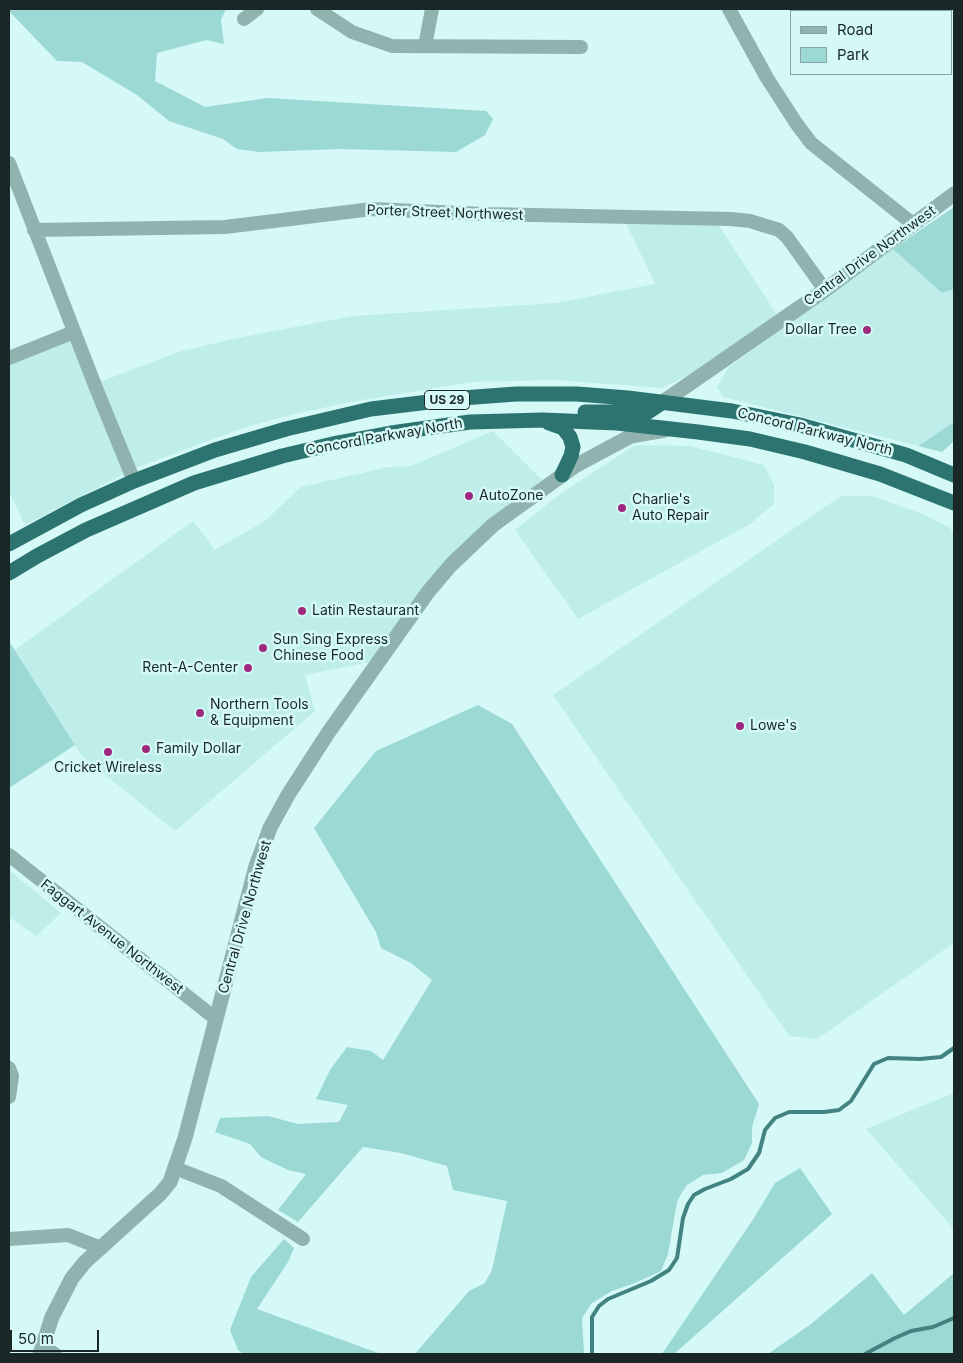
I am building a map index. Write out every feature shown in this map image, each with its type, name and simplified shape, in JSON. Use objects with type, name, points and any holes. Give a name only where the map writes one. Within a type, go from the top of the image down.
[{"type":"highway","name":"Concord Parkway North","points":[[9,544],[81,505],[134,481],[215,450],[278,431],[371,409],[462,398],[516,394],[577,394],[732,411],[800,425],[906,455],[954,475]]},
{"type":"highway","points":[[470,422],[530,411],[648,412],[662,402]]},
{"type":"highway","points":[[543,420],[563,428],[573,447],[562,475]]},
{"type":"highway","name":"Concord Parkway North","points":[[9,573],[86,530],[194,483],[282,456],[337,443],[470,422],[543,420],[617,423],[750,439],[805,452],[880,474],[954,503]]},
{"type":"highway","points":[[149,475],[158,498]]},
{"type":"highway","points":[[134,481],[144,504]]},
{"type":"street","points":[[244,19],[257,9]]},
{"type":"street","points":[[317,9],[352,32],[392,46],[581,47]]},
{"type":"street","points":[[425,46],[432,9]]},
{"type":"street","points":[[729,9],[767,78],[796,124],[811,143],[913,224]]},
{"type":"street","points":[[9,163],[134,481]]},
{"type":"street","name":"Central Drive Northwest","points":[[662,402],[825,290],[954,194]]},
{"type":"street","name":"Porter Street Northwest","points":[[34,230],[225,227],[372,209],[484,214],[732,219],[750,221],[779,230],[787,237],[825,290]]},
{"type":"street","points":[[9,358],[74,332]]},
{"type":"street","name":"Central Drive Northwest","points":[[46,1352],[52,1317],[72,1278],[85,1262],[160,1194],[170,1182],[185,1138],[256,866],[270,828],[288,795],[328,733],[434,585],[451,565],[493,525],[575,466],[631,436],[672,429]]},
{"type":"street","name":"Faggart Avenue Northwest","points":[[9,855],[216,1019]]},
{"type":"street","points":[[9,1097],[10,1072]]},
{"type":"street","points":[[175,1168],[221,1186],[303,1239]]},
{"type":"street","points":[[9,1239],[68,1235],[101,1248]]},
{"type":"shaded area","points":[[625,221],[718,224],[777,315],[698,371],[662,388],[555,380],[471,382],[350,402],[286,416],[240,429],[136,468],[25,525],[9,491],[9,365],[72,338],[92,385],[178,352],[237,338],[353,316],[556,303],[655,284]]},
{"type":"shaded area","points":[[893,249],[942,293],[954,289],[954,422],[918,446],[723,397],[717,387],[729,367]]},
{"type":"shaded area","points":[[493,431],[542,480],[446,561],[370,662],[305,675],[315,711],[175,831],[81,755],[15,650],[193,521],[215,550],[266,520],[301,487],[388,467],[411,466]]},
{"type":"shaded area","points":[[635,445],[690,446],[764,465],[774,485],[774,504],[750,524],[578,619],[515,530],[560,494]]},
{"type":"shaded area","points":[[841,496],[872,496],[923,514],[950,528],[954,534],[954,943],[817,1039],[789,1036],[553,695]]},
{"type":"shaded area","points":[[9,870],[61,913],[36,936],[9,917]]},
{"type":"shaded area","points":[[954,1093],[954,1229],[866,1129]]},
{"type":"green space","points":[[9,9],[226,9],[221,20],[224,44],[206,40],[157,53],[155,81],[205,107],[268,98],[486,111],[493,119],[485,135],[456,152],[340,149],[259,152],[237,149],[223,139],[169,121],[137,95],[82,62],[57,61]]},
{"type":"green space","points":[[954,207],[954,289],[942,293],[893,249]]},
{"type":"green space","points":[[954,422],[954,441],[942,452],[918,446]]},
{"type":"green space","points":[[9,641],[75,745],[9,788]]},
{"type":"green space","points":[[478,705],[512,724],[759,1104],[752,1127],[752,1143],[744,1160],[722,1173],[703,1175],[687,1185],[681,1194],[677,1202],[668,1254],[661,1271],[612,1291],[592,1303],[582,1318],[584,1354],[415,1354],[469,1291],[485,1283],[492,1270],[507,1201],[453,1190],[447,1166],[401,1153],[363,1147],[298,1222],[278,1210],[306,1174],[288,1170],[261,1157],[250,1144],[215,1132],[220,1118],[268,1116],[298,1124],[339,1122],[348,1105],[316,1099],[330,1070],[347,1047],[371,1051],[383,1060],[432,980],[411,963],[381,948],[376,932],[314,828],[376,751]]},
{"type":"green space","points":[[800,1168],[832,1214],[674,1354],[662,1354],[754,1218],[775,1183]]},
{"type":"green space","points":[[284,1239],[294,1248],[288,1262],[257,1309],[381,1354],[243,1354],[238,1350],[230,1330],[251,1277]]},
{"type":"green space","points":[[872,1273],[904,1315],[954,1273],[954,1354],[768,1354],[811,1324]]},
{"type":"waterway","points":[[592,1354],[592,1317],[599,1306],[608,1299],[651,1281],[669,1270],[677,1258],[683,1218],[688,1204],[694,1195],[731,1179],[748,1169],[759,1153],[765,1130],[775,1118],[789,1112],[839,1110],[851,1101],[874,1064],[888,1058],[920,1059],[941,1057],[954,1048]]},
{"type":"waterway","points":[[865,1354],[911,1331],[933,1327],[954,1318]]},
{"type":"place","name":"Dollar Tree","points":[[867,330]]},
{"type":"place","name":"AutoZone","points":[[469,496]]},
{"type":"place","name":"Charlie's Auto Repair","points":[[622,508]]},
{"type":"place","name":"Latin Restaurant","points":[[302,611]]},
{"type":"place","name":"Sun Sing Express Chinese Food","points":[[263,648]]},
{"type":"place","name":"Rent-A-Center","points":[[248,668]]},
{"type":"place","name":"Northern Tools & Equipment","points":[[200,713]]},
{"type":"place","name":"Lowe's","points":[[740,726]]},
{"type":"place","name":"Family Dollar","points":[[146,749]]},
{"type":"place","name":"Cricket Wireless","points":[[108,752]]}]
